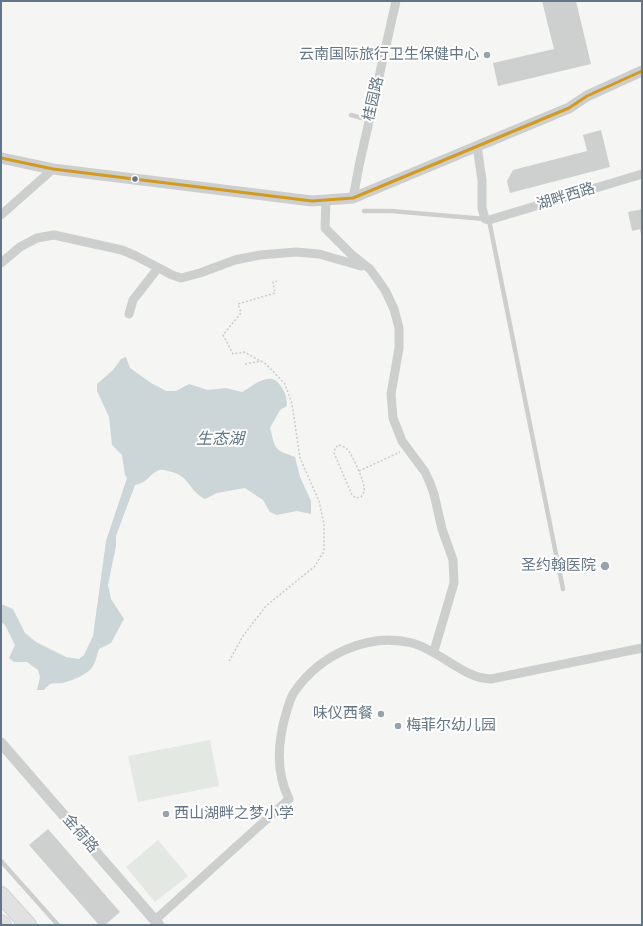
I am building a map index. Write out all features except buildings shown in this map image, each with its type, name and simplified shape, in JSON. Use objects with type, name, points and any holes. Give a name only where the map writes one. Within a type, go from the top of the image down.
[{"type":"highway","points":[[1,895],[28,925]]},
{"type":"street","name":"桂园路","points":[[354,198],[369,120],[396,1]]},
{"type":"street","points":[[1,158],[53,169],[312,201],[354,198],[569,108],[587,96],[642,71]]},
{"type":"street","points":[[477,146],[482,180],[482,208],[487,220]]},
{"type":"street","points":[[1,215],[53,169]]},
{"type":"street","name":"湖畔西路","points":[[487,220],[642,174]]},
{"type":"street","points":[[326,201],[326,228],[352,255],[370,269],[385,290],[394,309],[398,328],[399,348],[391,394],[395,424],[402,441],[425,472],[430,483],[442,529],[453,560],[454,582],[434,651]]},
{"type":"street","points":[[1,263],[20,247],[37,238],[54,235],[122,250],[181,278],[200,273],[235,260],[260,255],[296,252],[319,254],[370,269]]},
{"type":"street","points":[[129,314],[133,300],[158,268]]},
{"type":"street","points":[[157,923],[289,799],[280,773],[279,744],[282,726],[294,691],[309,675],[329,658],[347,648],[373,641],[398,641],[412,643],[434,651],[472,675],[481,679],[491,679],[642,648]]},
{"type":"street","name":"金荷路","points":[[1,743],[157,923]]},
{"type":"lane","points":[[351,115],[369,120]]},
{"type":"lane","points":[[364,211],[391,211],[487,220],[563,589]]},
{"type":"lane","points":[[1,860],[58,925]]},
{"type":"path","points":[[229,661],[243,636],[266,606],[315,566],[324,551],[324,524],[319,501],[300,458],[292,404],[285,384],[262,361],[244,352],[233,354],[223,335],[241,313],[238,304],[275,293],[273,282],[277,282]]},
{"type":"path","points":[[245,364],[262,361]]},
{"type":"path","points":[[338,445],[344,446],[348,450],[359,471],[364,483],[364,493],[361,497],[356,498],[352,495],[334,454],[334,448],[338,445]]},
{"type":"path","points":[[359,471],[407,449]]},
{"type":"shaded area","points":[[210,740],[219,786],[138,802],[128,756]]},
{"type":"shaded area","points":[[158,840],[188,876],[155,902],[126,867]]},
{"type":"water","name":"生态湖","points":[[126,357],[130,368],[151,383],[166,391],[176,391],[189,384],[208,390],[226,388],[242,392],[256,383],[266,379],[276,381],[285,393],[287,406],[280,410],[270,428],[276,448],[295,457],[300,477],[311,501],[311,514],[297,511],[277,515],[270,512],[263,500],[245,488],[217,493],[205,499],[196,493],[183,477],[178,474],[164,470],[156,471],[143,482],[135,485],[116,536],[116,546],[108,585],[111,599],[124,619],[111,643],[99,649],[94,664],[88,672],[70,681],[49,685],[44,690],[37,690],[40,677],[38,670],[27,662],[14,662],[9,658],[15,645],[5,625],[1,622],[1,604],[13,609],[25,633],[36,642],[66,657],[79,659],[84,655],[93,636],[106,541],[127,478],[125,475],[122,455],[112,445],[109,417],[97,391],[97,384],[113,370],[121,359]]},
{"type":"transit line","points":[[1,158],[53,169],[312,201],[353,198],[569,108],[587,96],[642,71]]},
{"type":"place","name":"云南国际旅行卫生保健中心","points":[[487,55]]},
{"type":"place","name":"圣约翰医院","points":[[605,566]]},
{"type":"place","name":"味仪西餐","points":[[381,714]]},
{"type":"place","name":"梅菲尔幼儿园","points":[[398,726]]},
{"type":"place","name":"西山湖畔之梦小学","points":[[166,814]]}]
